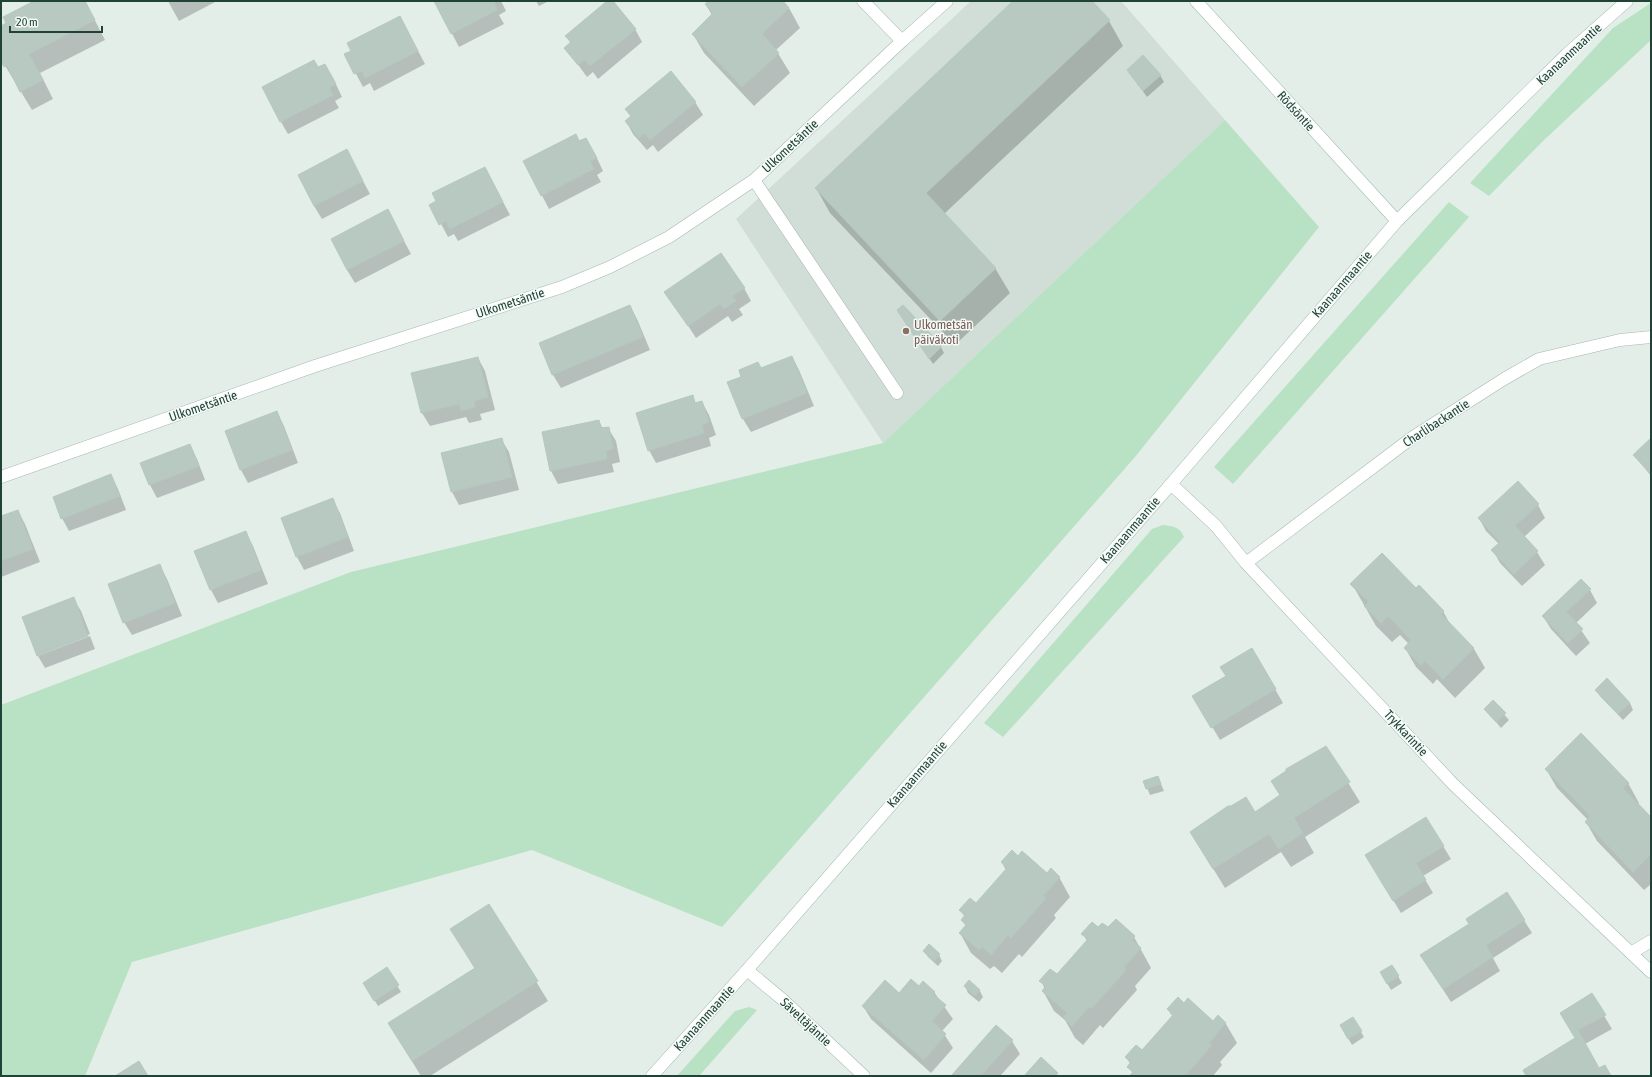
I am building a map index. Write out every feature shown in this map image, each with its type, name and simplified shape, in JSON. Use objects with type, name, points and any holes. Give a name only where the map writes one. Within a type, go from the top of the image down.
[{"type":"street","points":[[863,1],[902,41]]},
{"type":"street","name":"Ulkometsäntie","points":[[1,477],[315,366],[562,287],[610,267],[669,237],[754,180],[902,41],[947,1]]},
{"type":"street","name":"Rödsöntie","points":[[1196,1],[1397,221]]},
{"type":"street","name":"Kaanaanmaantie","points":[[652,1076],[747,970],[1171,484],[1397,221],[1567,54],[1627,1]]},
{"type":"street","points":[[754,180],[897,393]]},
{"type":"street","name":"Charlibackantie","points":[[1246,563],[1414,437],[1504,379],[1539,359],[1620,340],[1651,337]]},
{"type":"street","name":"Trykkarintie","points":[[1171,484],[1216,526],[1246,563],[1453,784],[1651,972]]},
{"type":"street","points":[[1631,953],[1651,942]]},
{"type":"street","name":"Säveltäjäntie","points":[[747,970],[782,999],[864,1076]]},
{"type":"shaded area","name":"Ulkometsän päiväkoti","points":[[971,1],[1121,1],[1225,120],[883,443],[736,219]]},
{"type":"green space","points":[[1651,3],[1651,40],[1543,141],[1489,196],[1470,183],[1613,28]]},
{"type":"green space","points":[[1225,120],[1319,227],[1135,457],[722,927],[532,850],[132,962],[85,1076],[1,1076],[1,705],[351,572],[883,443]]},
{"type":"green space","points":[[1449,202],[1469,217],[1233,484],[1214,467]]},
{"type":"green space","points":[[1163,525],[1176,528],[1184,537],[1003,737],[984,723],[1152,529]]},
{"type":"green space","points":[[749,1007],[757,1010],[699,1076],[677,1076],[735,1011]]},
{"type":"building","points":[[34,1],[85,1],[95,20],[29,54],[43,80],[20,92],[7,65],[4,67],[1,61],[1,26],[6,23],[3,17]]},
{"type":"building","points":[[434,1],[494,1],[497,10],[451,34]]},
{"type":"building","points":[[607,1],[613,1],[636,29],[590,66],[585,60],[578,65],[564,48],[571,42],[565,36]]},
{"type":"building","points":[[709,1],[783,1],[789,8],[762,34],[779,53],[742,87],[692,34],[713,13],[705,4]]},
{"type":"building","points":[[1013,1],[1092,1],[1110,20],[926,193],[996,268],[940,321],[815,188]]},
{"type":"building","points":[[400,16],[418,51],[365,78],[362,71],[354,74],[344,54],[351,51],[347,43]]},
{"type":"building","points":[[1143,55],[1161,75],[1143,91],[1127,70]]},
{"type":"building","points":[[314,60],[318,67],[325,64],[336,84],[329,87],[333,95],[280,122],[262,87]]},
{"type":"building","points":[[671,71],[696,102],[650,140],[645,133],[639,138],[625,121],[631,116],[625,109]]},
{"type":"building","points":[[576,134],[579,141],[586,138],[597,158],[590,161],[594,169],[541,196],[523,161]]},
{"type":"building","points":[[347,149],[363,181],[314,206],[298,175]]},
{"type":"building","points":[[485,167],[503,202],[450,229],[446,221],[439,225],[429,205],[436,201],[432,193]]},
{"type":"building","points":[[388,209],[404,241],[347,270],[331,239]]},
{"type":"building","points":[[721,253],[745,288],[732,296],[736,301],[724,309],[720,304],[688,326],[664,292]]},
{"type":"building","points":[[630,305],[643,337],[552,375],[539,343]]},
{"type":"building","points":[[903,305],[942,346],[929,359],[897,310]]},
{"type":"building","points":[[792,356],[807,393],[742,419],[727,382],[741,377],[739,370],[758,362],[761,368]]},
{"type":"building","points":[[478,357],[488,397],[474,401],[475,407],[461,411],[459,404],[421,413],[411,373]]},
{"type":"building","points":[[693,395],[695,403],[702,401],[709,422],[702,425],[704,433],[648,451],[636,413]]},
{"type":"building","points":[[277,411],[292,450],[240,470],[225,431]]},
{"type":"building","points":[[599,420],[601,428],[609,427],[613,449],[606,451],[607,459],[550,471],[542,432]]},
{"type":"building","points":[[502,438],[512,477],[451,492],[441,453]]},
{"type":"building","points":[[1651,438],[1651,474],[1633,455]]},
{"type":"building","points":[[190,444],[199,466],[149,485],[140,463]]},
{"type":"building","points":[[111,474],[120,496],[61,519],[53,497]]},
{"type":"building","points":[[1518,481],[1539,504],[1515,526],[1538,551],[1514,574],[1491,550],[1500,542],[1478,518]]},
{"type":"building","points":[[333,498],[348,537],[296,557],[281,518]]},
{"type":"building","points":[[18,510],[33,549],[1,561],[1,516]]},
{"type":"building","points":[[246,531],[261,570],[210,590],[194,551]]},
{"type":"building","points":[[1382,553],[1416,588],[1419,585],[1444,611],[1441,614],[1474,648],[1443,679],[1425,661],[1421,665],[1404,648],[1411,640],[1388,616],[1381,623],[1364,606],[1369,602],[1350,584]]},
{"type":"building","points":[[160,564],[175,603],[123,623],[108,584]]},
{"type":"building","points":[[1581,579],[1591,589],[1566,612],[1583,629],[1568,643],[1542,616]]},
{"type":"building","points":[[74,597],[88,636],[37,656],[22,617]]},
{"type":"building","points":[[1252,648],[1276,689],[1211,728],[1192,696],[1226,676],[1220,667]]},
{"type":"building","points":[[1607,678],[1630,703],[1618,714],[1595,690]]},
{"type":"building","points":[[1493,700],[1506,713],[1496,722],[1484,709]]},
{"type":"building","points":[[1581,733],[1629,783],[1623,788],[1651,817],[1651,854],[1633,872],[1585,822],[1590,816],[1545,769]]},
{"type":"building","points":[[1326,746],[1350,782],[1294,818],[1303,833],[1279,849],[1269,834],[1213,869],[1190,832],[1228,806],[1231,806],[1246,797],[1255,812],[1280,795],[1271,781],[1286,771],[1286,769]]},
{"type":"building","points":[[1158,776],[1161,784],[1146,789],[1143,781]]},
{"type":"building","points":[[1426,817],[1444,846],[1416,863],[1426,880],[1393,901],[1365,855]]},
{"type":"building","points":[[1012,850],[1018,856],[1022,851],[1047,873],[1051,868],[1060,877],[1043,896],[1046,898],[1011,938],[1008,935],[991,955],[982,947],[979,950],[959,933],[966,925],[961,920],[965,915],[959,910],[970,898],[976,903],[1007,868],[1001,862]]},
{"type":"building","points":[[1507,892],[1525,920],[1486,945],[1493,957],[1443,989],[1420,955],[1469,924],[1466,919]]},
{"type":"building","points":[[489,904],[538,981],[412,1061],[388,1023],[475,968],[450,929]]},
{"type":"building","points":[[1116,919],[1135,936],[1132,940],[1141,948],[1124,967],[1126,970],[1091,1009],[1089,1007],[1072,1026],[1063,1018],[1067,1013],[1042,991],[1046,986],[1039,981],[1050,969],[1057,974],[1088,939],[1081,934],[1092,922],[1098,927],[1102,923],[1108,927]]},
{"type":"building","points":[[929,944],[940,954],[934,961],[923,951]]},
{"type":"building","points":[[1392,965],[1399,976],[1387,984],[1380,972]]},
{"type":"building","points":[[387,967],[399,985],[374,1001],[363,983]]},
{"type":"building","points":[[911,979],[919,986],[923,981],[935,992],[933,994],[946,1005],[932,1021],[946,1034],[924,1060],[862,1006],[885,980],[899,993]]},
{"type":"building","points":[[969,980],[980,990],[975,996],[964,986]]},
{"type":"building","points":[[1592,993],[1606,1015],[1578,1030],[1599,1068],[1605,1065],[1611,1076],[1526,1076],[1523,1070],[1575,1038],[1560,1013]]},
{"type":"building","points":[[1178,997],[1184,1003],[1188,998],[1213,1021],[1218,1015],[1226,1023],[1209,1043],[1212,1045],[1185,1076],[1129,1076],[1133,1072],[1127,1067],[1131,1062],[1125,1057],[1136,1045],[1142,1050],[1173,1015],[1167,1009]]},
{"type":"building","points":[[1353,1017],[1362,1031],[1348,1039],[1340,1025]]},
{"type":"building","points":[[996,1025],[1013,1040],[981,1076],[951,1076]]},
{"type":"building","points":[[1041,1057],[1058,1073],[1055,1076],[1024,1076]]},
{"type":"building","points":[[139,1061],[148,1076],[115,1076]]},
{"type":"place","name":"Ulkometsän päiväkoti","points":[[906,331]]}]
